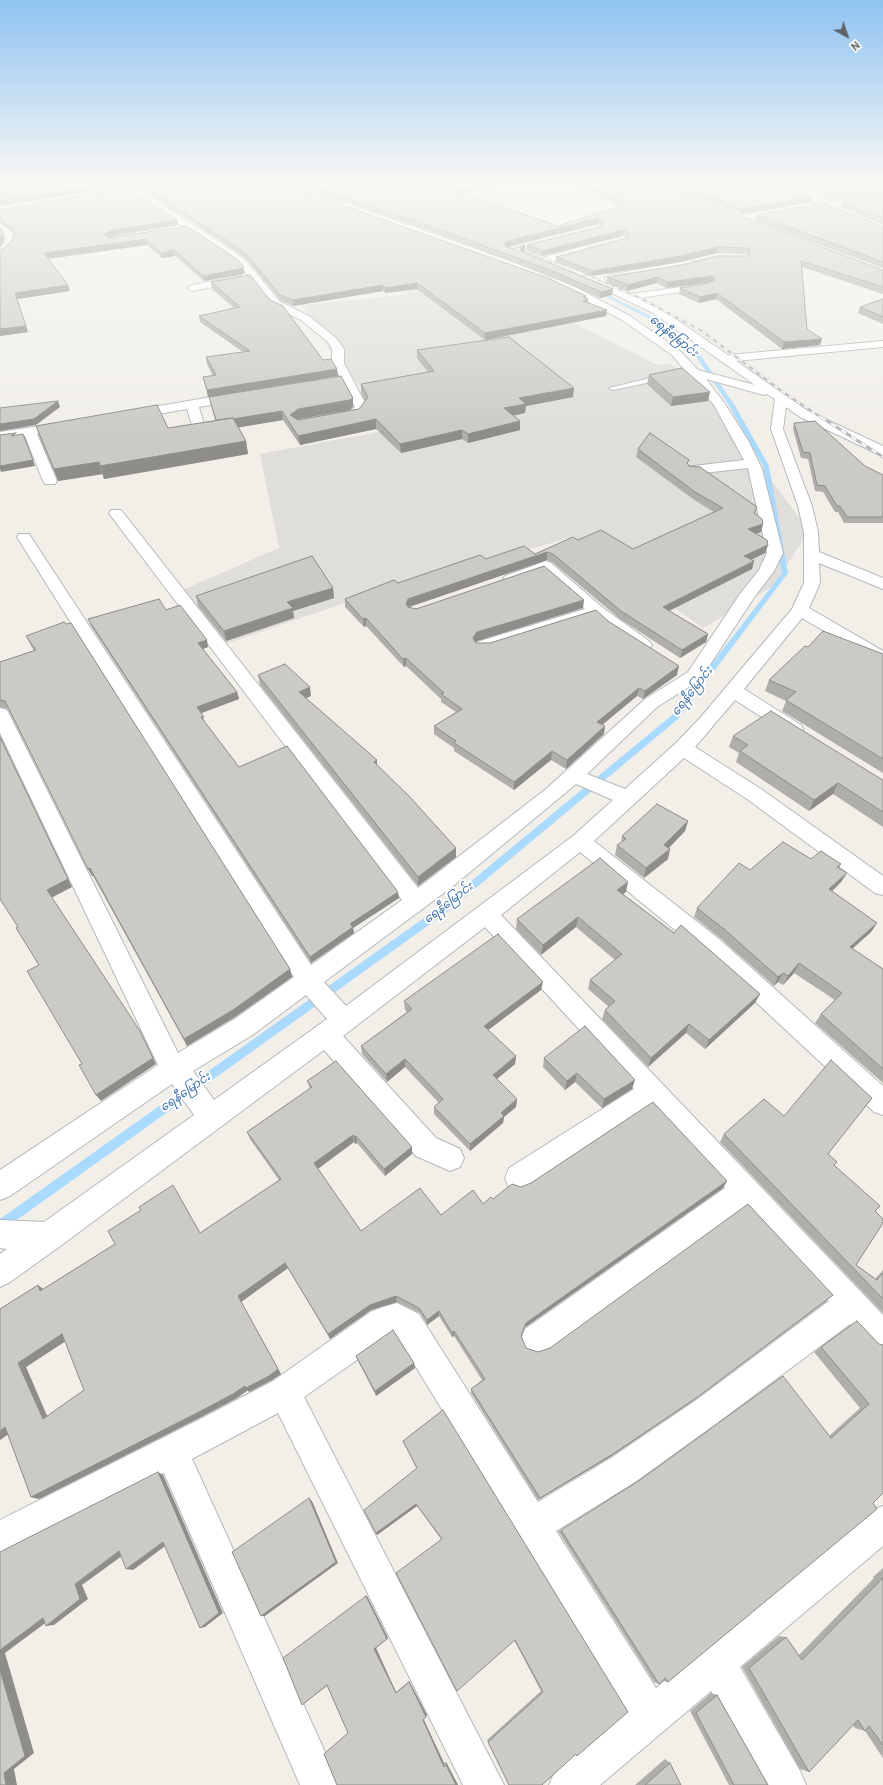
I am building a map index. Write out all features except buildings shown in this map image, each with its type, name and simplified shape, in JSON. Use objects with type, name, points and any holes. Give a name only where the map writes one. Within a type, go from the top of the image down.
[{"type":"street","points":[[245,267],[276,304],[305,318],[332,340],[338,349],[338,363],[361,407],[355,414],[320,421]]},
{"type":"street","points":[[0,1186],[177,1072],[310,982],[577,778],[651,703],[688,672],[766,570],[775,553],[752,463],[729,418],[676,353],[626,318],[591,298],[517,267]]},
{"type":"street","points":[[592,281],[668,267]]},
{"type":"street","points":[[577,274],[657,311],[772,394],[818,421],[883,451]]},
{"type":"street","points":[[192,288],[230,282],[254,276]]},
{"type":"street","points":[[629,297],[707,285]]},
{"type":"street","points":[[726,360],[883,344]]},
{"type":"street","points":[[691,373],[772,394]]},
{"type":"street","points":[[303,387],[347,379]]},
{"type":"street","points":[[0,1272],[43,1236],[208,1113],[404,977],[580,841],[623,796],[683,748],[734,691],[800,610],[812,583],[811,532],[805,506],[777,429],[772,394]]},
{"type":"street","points":[[122,416],[253,395]]},
{"type":"street","points":[[192,404],[198,425]]},
{"type":"street","points":[[0,436],[77,424]]},
{"type":"street","points":[[30,432],[50,481]]},
{"type":"street","points":[[694,470],[752,463]]},
{"type":"street","points":[[116,513],[415,901]]},
{"type":"street","points":[[24,537],[336,1023],[426,1147],[450,1158]]},
{"type":"street","points":[[812,555],[883,584]]},
{"type":"street","points":[[495,584],[546,566],[597,611],[626,634],[657,653]]},
{"type":"street","points":[[800,610],[883,658]]},
{"type":"street","points":[[484,646],[525,632],[597,611]]},
{"type":"street","points":[[734,691],[810,738]]},
{"type":"street","points":[[0,714],[177,1072],[208,1113]]},
{"type":"street","points":[[683,748],[754,794],[883,887]]},
{"type":"street","points":[[577,778],[623,796]]},
{"type":"street","points":[[580,841],[711,946],[883,1103]]},
{"type":"street","points":[[486,914],[883,1337]]},
{"type":"street","points":[[519,1178],[653,1091]]},
{"type":"street","points":[[536,1340],[745,1190]]},
{"type":"street","points":[[0,1234],[43,1236]]},
{"type":"street","points":[[533,1525],[623,1470],[706,1412],[851,1304]]},
{"type":"street","points":[[0,1539],[170,1451],[214,1430],[284,1392],[383,1322],[397,1318],[408,1325],[651,1715]]},
{"type":"street","points":[[284,1392],[484,1785]]},
{"type":"street","points":[[170,1451],[320,1785]]},
{"type":"street","points":[[569,1785],[651,1715],[883,1523]]},
{"type":"street","points":[[716,1662],[786,1785]]},
{"type":"lane","points":[[613,388],[691,373]]},
{"type":"shaded area","points":[[390,275],[572,322],[657,365],[671,364],[725,405],[756,460],[809,531],[773,586],[703,628],[574,537],[406,582],[228,643],[193,621],[180,591],[279,548],[260,454],[395,429],[329,349],[302,305],[410,294]]},
{"type":"waterway","name":"ရေနီမြောင်း","points":[[0,1226],[444,909],[675,717],[785,573],[766,466],[731,404],[699,357],[655,320],[598,291]]},
{"type":"railway","points":[[582,273],[616,288]]},
{"type":"railway","points":[[614,287],[636,296],[702,331],[780,390],[822,418]]},
{"type":"railway","points":[[821,417],[883,457]]}]
